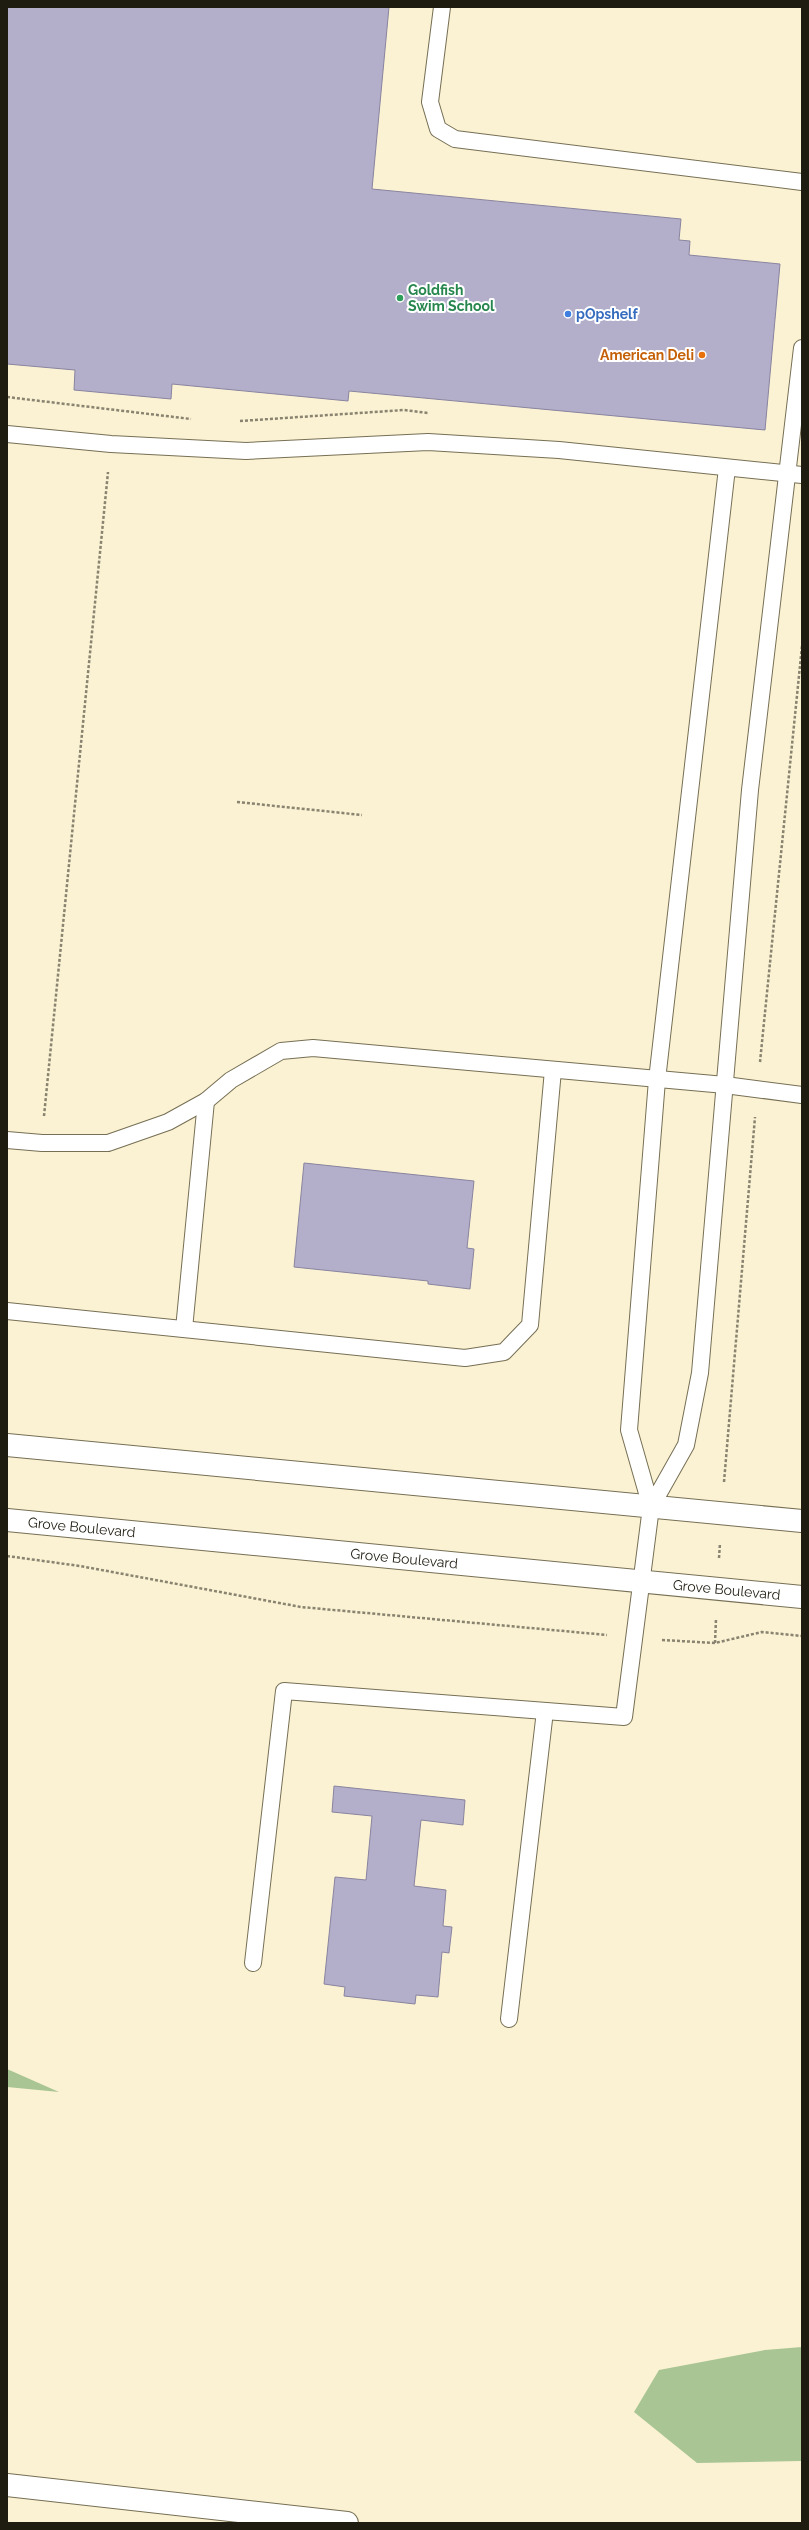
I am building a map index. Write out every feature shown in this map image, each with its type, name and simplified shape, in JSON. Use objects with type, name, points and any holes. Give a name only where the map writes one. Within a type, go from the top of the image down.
[{"type":"main road","points":[[7,1445],[802,1521]]},
{"type":"main road","name":"Grove Boulevard","points":[[7,1520],[641,1580],[802,1597]]},
{"type":"main road","points":[[7,2484],[347,2523]]},
{"type":"lane","points":[[442,7],[430,102],[438,129],[455,139],[802,182]]},
{"type":"lane","points":[[253,1963],[284,1691],[624,1717],[651,1506],[686,1445],[700,1373],[750,790],[778,534],[795,475],[802,348]]},
{"type":"lane","points":[[7,434],[111,444],[246,451],[428,442],[559,450],[795,475]]},
{"type":"lane","points":[[651,1506],[629,1430],[657,1080],[727,468]]},
{"type":"lane","points":[[7,1140],[42,1143],[108,1143],[168,1122],[206,1100],[231,1080],[281,1051],[313,1048],[725,1085],[802,1095]]},
{"type":"lane","points":[[7,1311],[465,1358],[504,1352],[530,1325],[553,1070]]},
{"type":"lane","points":[[184,1329],[206,1100]]},
{"type":"lane","points":[[509,2019],[545,1711]]},
{"type":"path","points":[[42,1143],[114,410]]},
{"type":"path","points":[[715,1643],[721,1513],[758,1089],[802,646]]},
{"type":"path","points":[[237,802],[362,815]]},
{"type":"path","points":[[7,1556],[80,1566],[301,1607],[634,1638],[715,1643],[762,1632],[802,1636]]},
{"type":"green space","points":[[7,2069],[59,2092],[7,2087]]},
{"type":"green space","points":[[802,2347],[802,2461],[697,2463],[634,2412],[659,2370],[765,2350]]},
{"type":"building","points":[[7,7],[389,7],[372,189],[681,219],[679,240],[690,241],[689,255],[780,264],[765,430],[349,391],[348,401],[172,384],[171,399],[74,390],[75,370],[7,364]]},
{"type":"building","points":[[304,1163],[474,1181],[467,1248],[474,1249],[470,1289],[428,1284],[428,1281],[294,1267]]},
{"type":"building","points":[[334,1786],[465,1800],[463,1825],[421,1820],[414,1886],[446,1890],[443,1926],[452,1927],[449,1953],[442,1952],[438,1997],[416,1995],[415,2004],[344,1996],[345,1987],[324,1984],[335,1877],[366,1880],[372,1816],[332,1812]]},
{"type":"place","name":"Goldfish Swim School","points":[[400,298]]},
{"type":"place","name":"pOpshelf","points":[[568,314]]},
{"type":"place","name":"American Deli","points":[[702,355]]}]
